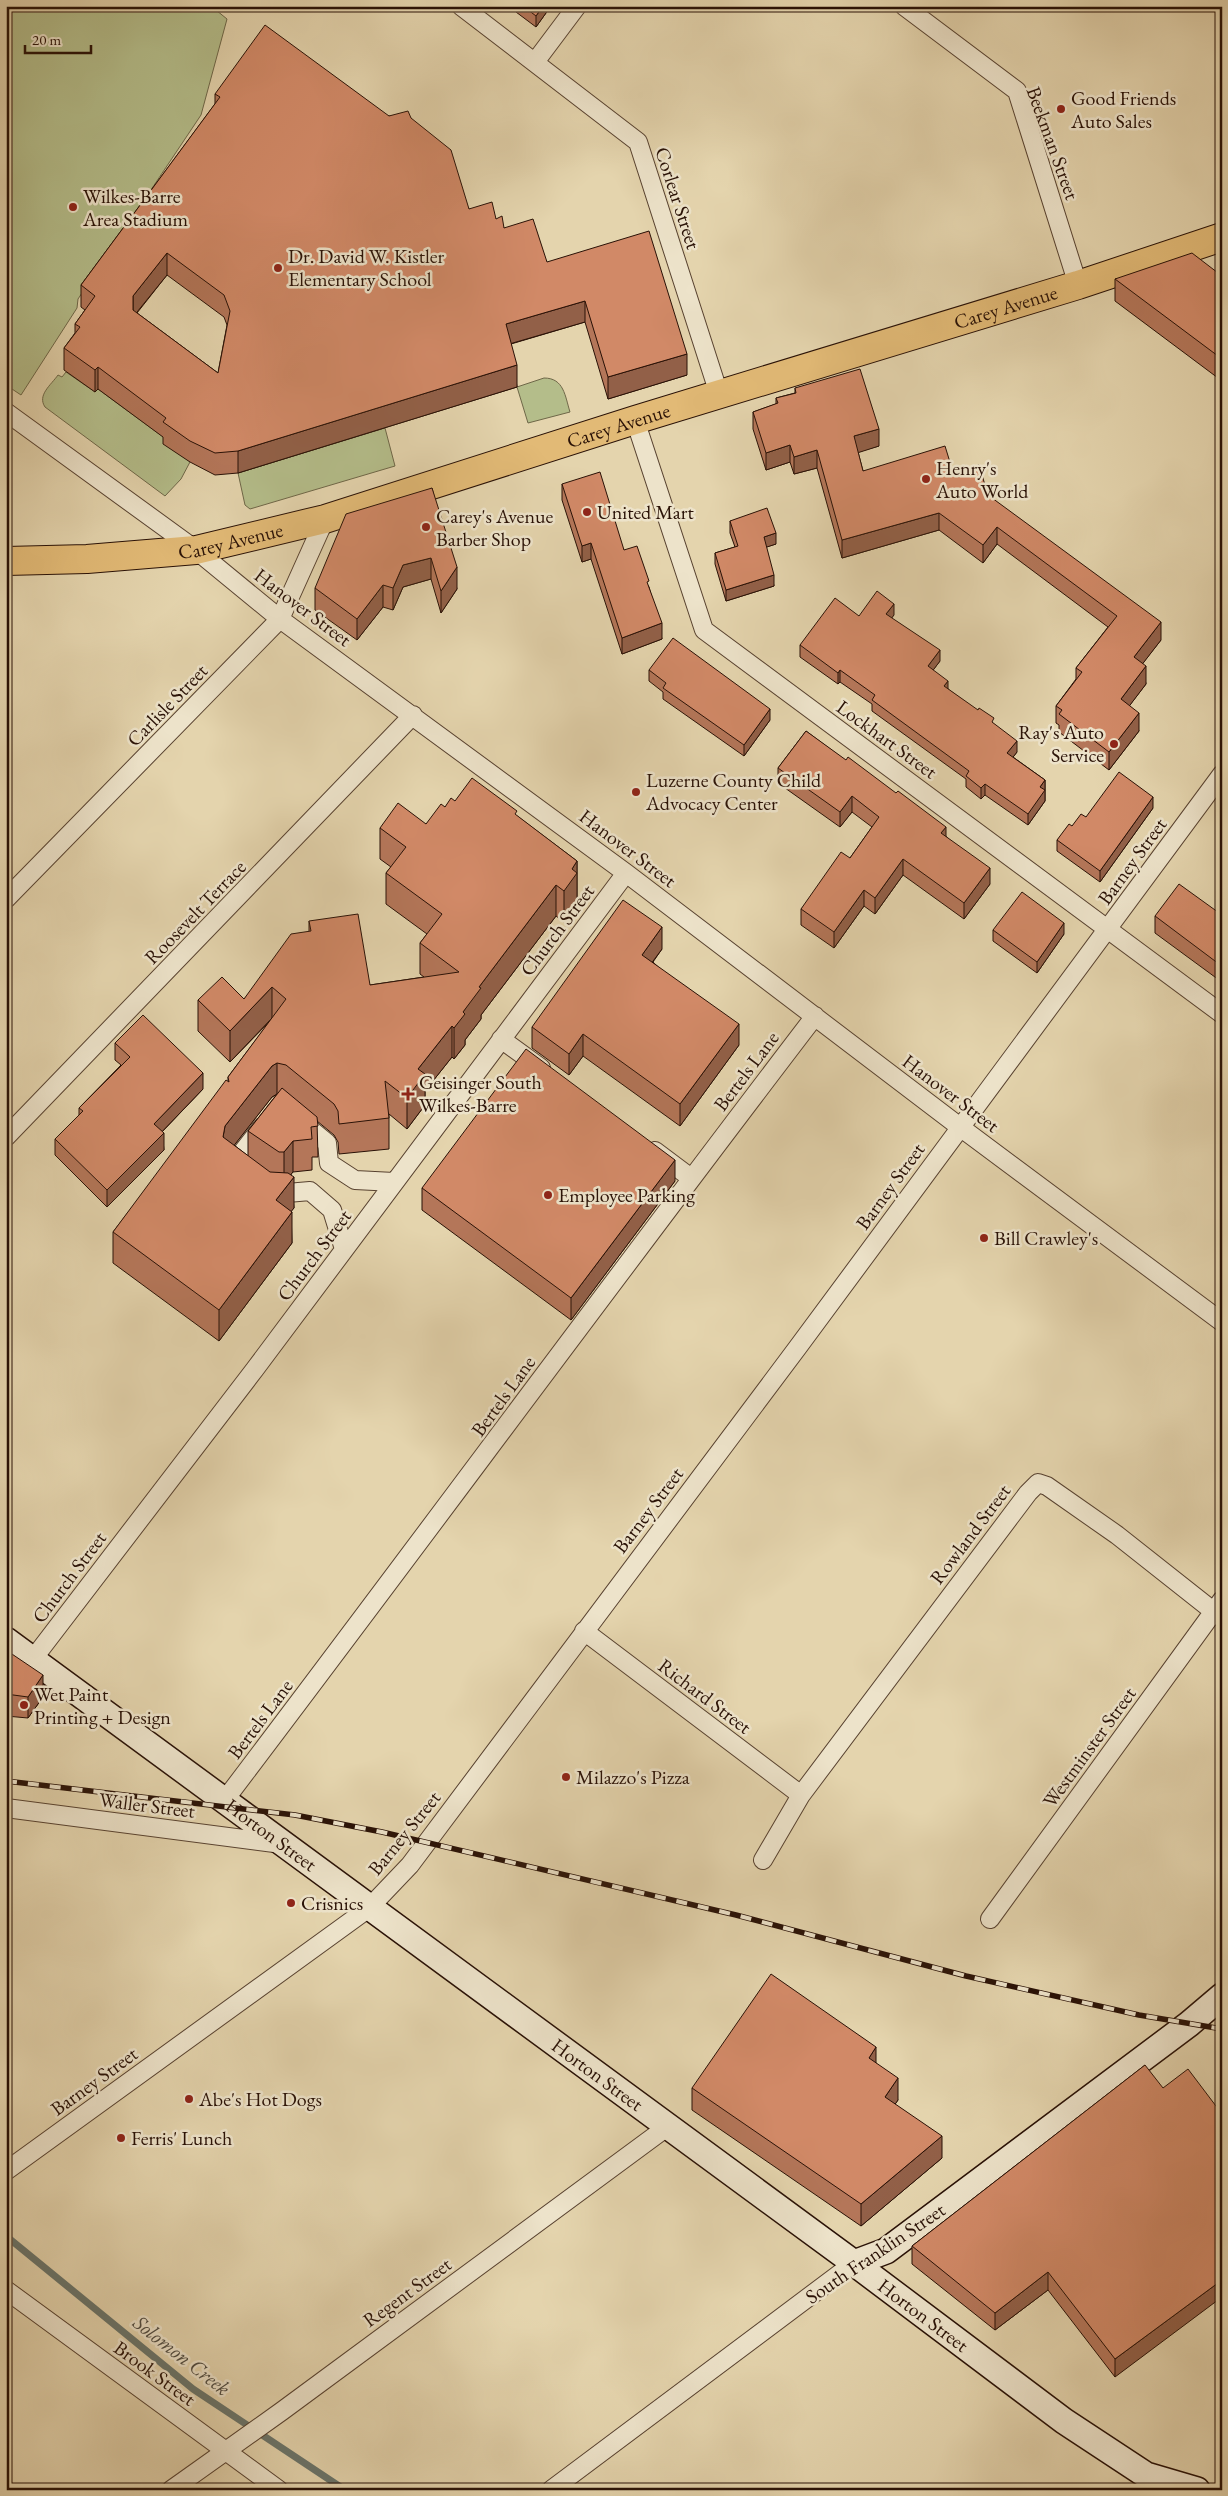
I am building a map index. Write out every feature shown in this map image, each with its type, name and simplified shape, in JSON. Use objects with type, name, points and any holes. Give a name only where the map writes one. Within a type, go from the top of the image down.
[{"type":"main road","name":"Carey Avenue","points":[[6,561],[87,559],[196,550],[326,519],[635,420],[1078,285],[1222,237]]},
{"type":"main road","name":"Horton Street","points":[[6,1640],[854,2263],[1064,2421],[1152,2483],[1197,2490]]},
{"type":"main road","name":"South Franklin Street","points":[[854,2263],[886,2251],[1190,2024],[1222,1996]]},
{"type":"street","name":"Corlear Street","points":[[461,6],[638,142],[719,394]]},
{"type":"street","points":[[535,62],[577,6]]},
{"type":"street","name":"Beekman Street","points":[[904,6],[1017,90],[1078,285]]},
{"type":"street","name":"Hanover Street","points":[[6,412],[196,550],[280,619],[626,873],[960,1127],[1222,1322]]},
{"type":"street","name":"Lockhart Street","points":[[635,420],[704,630],[1222,1014]]},
{"type":"street","name":"Carlisle Street","points":[[6,899],[280,619],[326,519]]},
{"type":"street","name":"Roosevelt Terrace","points":[[6,1137],[413,715]]},
{"type":"street","name":"Barney Street","points":[[6,2171],[369,1908],[416,1857],[798,1347],[1222,774]]},
{"type":"street","name":"Church Street","points":[[33,1659],[626,873]]},
{"type":"street","name":"Bertels Lane","points":[[224,1801],[691,1178],[815,1016]]},
{"type":"street","points":[[501,1039],[556,1079]]},
{"type":"street","points":[[344,1249],[332,1210],[310,1191],[276,1194],[233,1164],[280,1111],[327,1143],[329,1163],[354,1180],[394,1182]]},
{"type":"street","points":[[643,1143],[691,1178]]},
{"type":"street","name":"Rowland Street","points":[[801,1795],[1028,1492],[1038,1483],[1047,1486],[1117,1535],[1219,1610]]},
{"type":"street","name":"Westminster Street","points":[[990,1919],[1219,1610]]},
{"type":"street","name":"Richard Street","points":[[584,1631],[801,1795]]},
{"type":"street","points":[[763,1860],[801,1795]]},
{"type":"street","name":"Waller Street","points":[[6,1808],[282,1844]]},
{"type":"street","name":"Regent Street","points":[[171,2490],[230,2446],[282,2411],[667,2127]]},
{"type":"street","name":"South Franklin Street","points":[[551,2490],[854,2263]]},
{"type":"street","name":"Brook Street","points":[[6,2290],[230,2446],[278,2490]]},
{"type":"green space","name":"Wilkes-Barre Area Stadium","points":[[6,6],[211,6],[227,19],[201,115],[78,299],[77,308],[21,395],[6,385]]},
{"type":"green space","points":[[66,372],[95,392],[98,389],[166,439],[190,462],[181,479],[165,496],[45,407],[43,398],[46,390],[58,375],[62,377]]},
{"type":"green space","points":[[544,378],[556,381],[560,385],[565,394],[570,412],[528,423],[517,387]]},
{"type":"green space","points":[[385,428],[395,466],[250,509],[245,505],[238,473]]},
{"type":"building","points":[[523,6],[543,6],[536,16]]},
{"type":"building","points":[[265,25],[389,116],[408,111],[411,118],[451,150],[469,209],[492,202],[496,219],[502,216],[504,228],[533,219],[547,262],[649,231],[687,354],[608,377],[585,301],[506,324],[517,365],[238,451],[215,453],[190,441],[163,422],[166,418],[98,367],[95,370],[64,348],[80,327],[75,324],[95,296],[81,285],[220,97],[215,94]],"holes":[[[167,253],[224,295],[230,311],[218,373],[133,310],[133,296]]]},
{"type":"building","points":[[1192,253],[1222,276],[1222,359],[1115,279]]},
{"type":"building","points":[[860,369],[879,429],[854,436],[863,471],[945,446],[953,472],[979,465],[988,495],[1161,622],[1134,657],[1146,666],[1121,699],[1139,713],[1109,752],[1059,714],[1062,710],[1056,706],[1082,672],[1076,668],[1117,616],[997,527],[983,545],[939,513],[842,540],[817,450],[794,457],[790,445],[766,453],[753,412],[778,403],[776,398],[796,393],[795,388]]},
{"type":"building","points":[[600,472],[624,550],[637,546],[649,581],[647,582],[662,623],[622,638],[591,543],[582,546],[562,484]]},
{"type":"building","points":[[432,488],[457,567],[441,591],[431,558],[403,565],[393,588],[383,585],[357,619],[315,588],[346,514]]},
{"type":"building","points":[[767,508],[776,533],[764,537],[774,575],[726,590],[715,553],[738,546],[730,521]]},
{"type":"building","points":[[877,591],[894,604],[886,614],[940,650],[928,666],[948,681],[944,686],[978,710],[979,708],[994,718],[992,722],[1017,741],[1007,753],[1045,780],[1040,787],[1045,790],[1028,814],[985,784],[981,788],[966,776],[969,771],[872,700],[875,695],[840,670],[838,673],[800,645],[835,598],[859,616]]},
{"type":"building","points":[[673,638],[770,709],[744,745],[663,688],[666,683],[649,670]]},
{"type":"building","points":[[806,731],[846,760],[848,757],[896,793],[898,791],[946,827],[941,833],[990,868],[964,903],[903,859],[875,898],[864,890],[834,932],[801,909],[841,852],[850,858],[879,817],[852,796],[840,812],[778,768]]},
{"type":"building","points":[[1119,772],[1153,797],[1100,871],[1057,840],[1069,824],[1072,826],[1081,814],[1086,817]]},
{"type":"building","points":[[472,778],[517,811],[515,814],[577,861],[572,869],[577,873],[564,891],[556,885],[479,987],[481,988],[463,1012],[465,1014],[454,1028],[452,1026],[418,1069],[425,1074],[407,1098],[385,1081],[389,1118],[339,1124],[338,1111],[334,1104],[286,1065],[277,1063],[272,1066],[225,1126],[223,1137],[270,1172],[288,1173],[294,1177],[276,1200],[292,1212],[219,1310],[113,1232],[226,1080],[229,1082],[228,1077],[286,999],[272,987],[230,1031],[198,1000],[222,977],[244,999],[291,934],[311,931],[309,921],[358,914],[370,985],[459,972],[420,943],[442,914],[386,873],[406,847],[380,828],[398,803],[426,824],[441,804],[445,807],[451,798],[455,801]]},
{"type":"building","points":[[1179,884],[1222,915],[1222,960],[1219,964],[1155,916]]},
{"type":"building","points":[[1022,892],[1064,923],[1037,962],[993,930]]},
{"type":"building","points":[[623,900],[662,927],[642,955],[739,1024],[680,1104],[583,1034],[569,1054],[532,1027]]},
{"type":"building","points":[[143,1015],[203,1073],[154,1124],[164,1133],[107,1190],[55,1139],[83,1111],[79,1108],[130,1057],[115,1043]]},
{"type":"building","name":"Employee Parking","points":[[526,1049],[675,1160],[571,1298],[422,1188]]},
{"type":"building","points":[[282,1088],[317,1117],[318,1126],[311,1127],[312,1139],[293,1141],[284,1152],[279,1152],[248,1131]]},
{"type":"building","points":[[6,1650],[43,1675],[28,1697],[6,1694]]},
{"type":"building","points":[[771,1974],[876,2047],[869,2058],[898,2078],[885,2097],[942,2136],[861,2204],[692,2088]]},
{"type":"building","points":[[1145,2065],[1163,2088],[1188,2069],[1222,2114],[1222,2280],[1115,2359],[1048,2272],[995,2313],[912,2246]]},
{"type":"waterway","name":"Solomon Creek","points":[[6,2236],[193,2389],[345,2490]]},
{"type":"railway","points":[[6,1781],[295,1815],[382,1832],[736,1915],[966,1976],[1139,2015],[1222,2029]]},
{"type":"place","name":"Good Friends Auto Sales","points":[[1061,109]]},
{"type":"place","name":"Wilkes-Barre Area Stadium","points":[[73,207]]},
{"type":"place","name":"Dr. David W. Kistler Elementary School","points":[[278,268]]},
{"type":"place","name":"Henry's Auto World","points":[[926,479]]},
{"type":"place","name":"United Mart","points":[[587,512]]},
{"type":"place","name":"Carey's Avenue Barber Shop","points":[[426,527]]},
{"type":"place","name":"Ray's Auto Service","points":[[1114,744]]},
{"type":"place","name":"Luzerne County Child Advocacy Center","points":[[636,792]]},
{"type":"place","name":"Geisinger South Wilkes-Barre","points":[[408,1094]]},
{"type":"place","name":"Employee Parking","points":[[548,1195]]},
{"type":"place","name":"Bill Crawley's","points":[[984,1238]]},
{"type":"place","name":"Wet Paint Printing + Design","points":[[24,1705]]},
{"type":"place","name":"Milazzo's Pizza","points":[[566,1777]]},
{"type":"place","name":"Crisnics","points":[[291,1903]]},
{"type":"place","name":"Abe's Hot Dogs","points":[[189,2099]]},
{"type":"place","name":"Ferris' Lunch","points":[[121,2138]]}]
